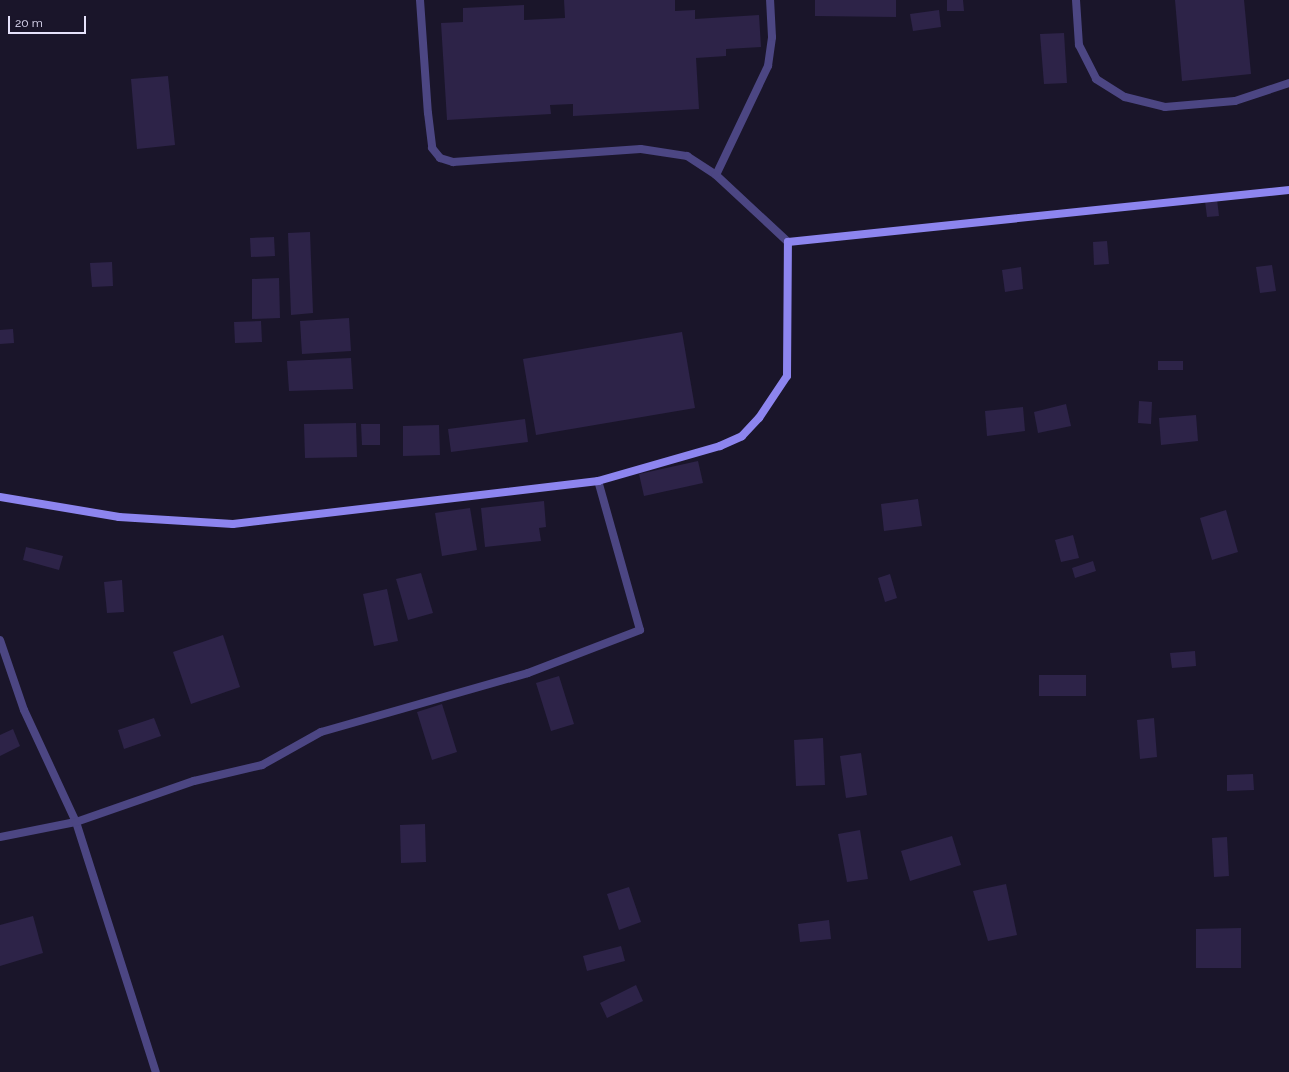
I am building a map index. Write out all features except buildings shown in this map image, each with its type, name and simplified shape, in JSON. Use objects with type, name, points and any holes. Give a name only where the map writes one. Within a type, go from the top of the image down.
[{"type":"street","points":[[0,497],[119,517],[233,524],[598,481],[720,446],[742,436],[759,418],[787,376],[788,242],[716,175],[687,156],[641,149],[453,162],[440,158],[432,148],[420,0]]},
{"type":"street","points":[[716,175],[768,66],[772,37],[770,0]]},
{"type":"street","points":[[1076,0],[1079,45],[1096,79],[1125,97],[1165,107],[1235,101],[1289,83]]},
{"type":"street","points":[[788,242],[1289,190]]},
{"type":"street","points":[[0,837],[76,822],[194,780],[262,765],[321,732],[528,673],[640,630],[598,481]]},
{"type":"street","points":[[0,640],[24,710],[76,822],[156,1072]]}]
